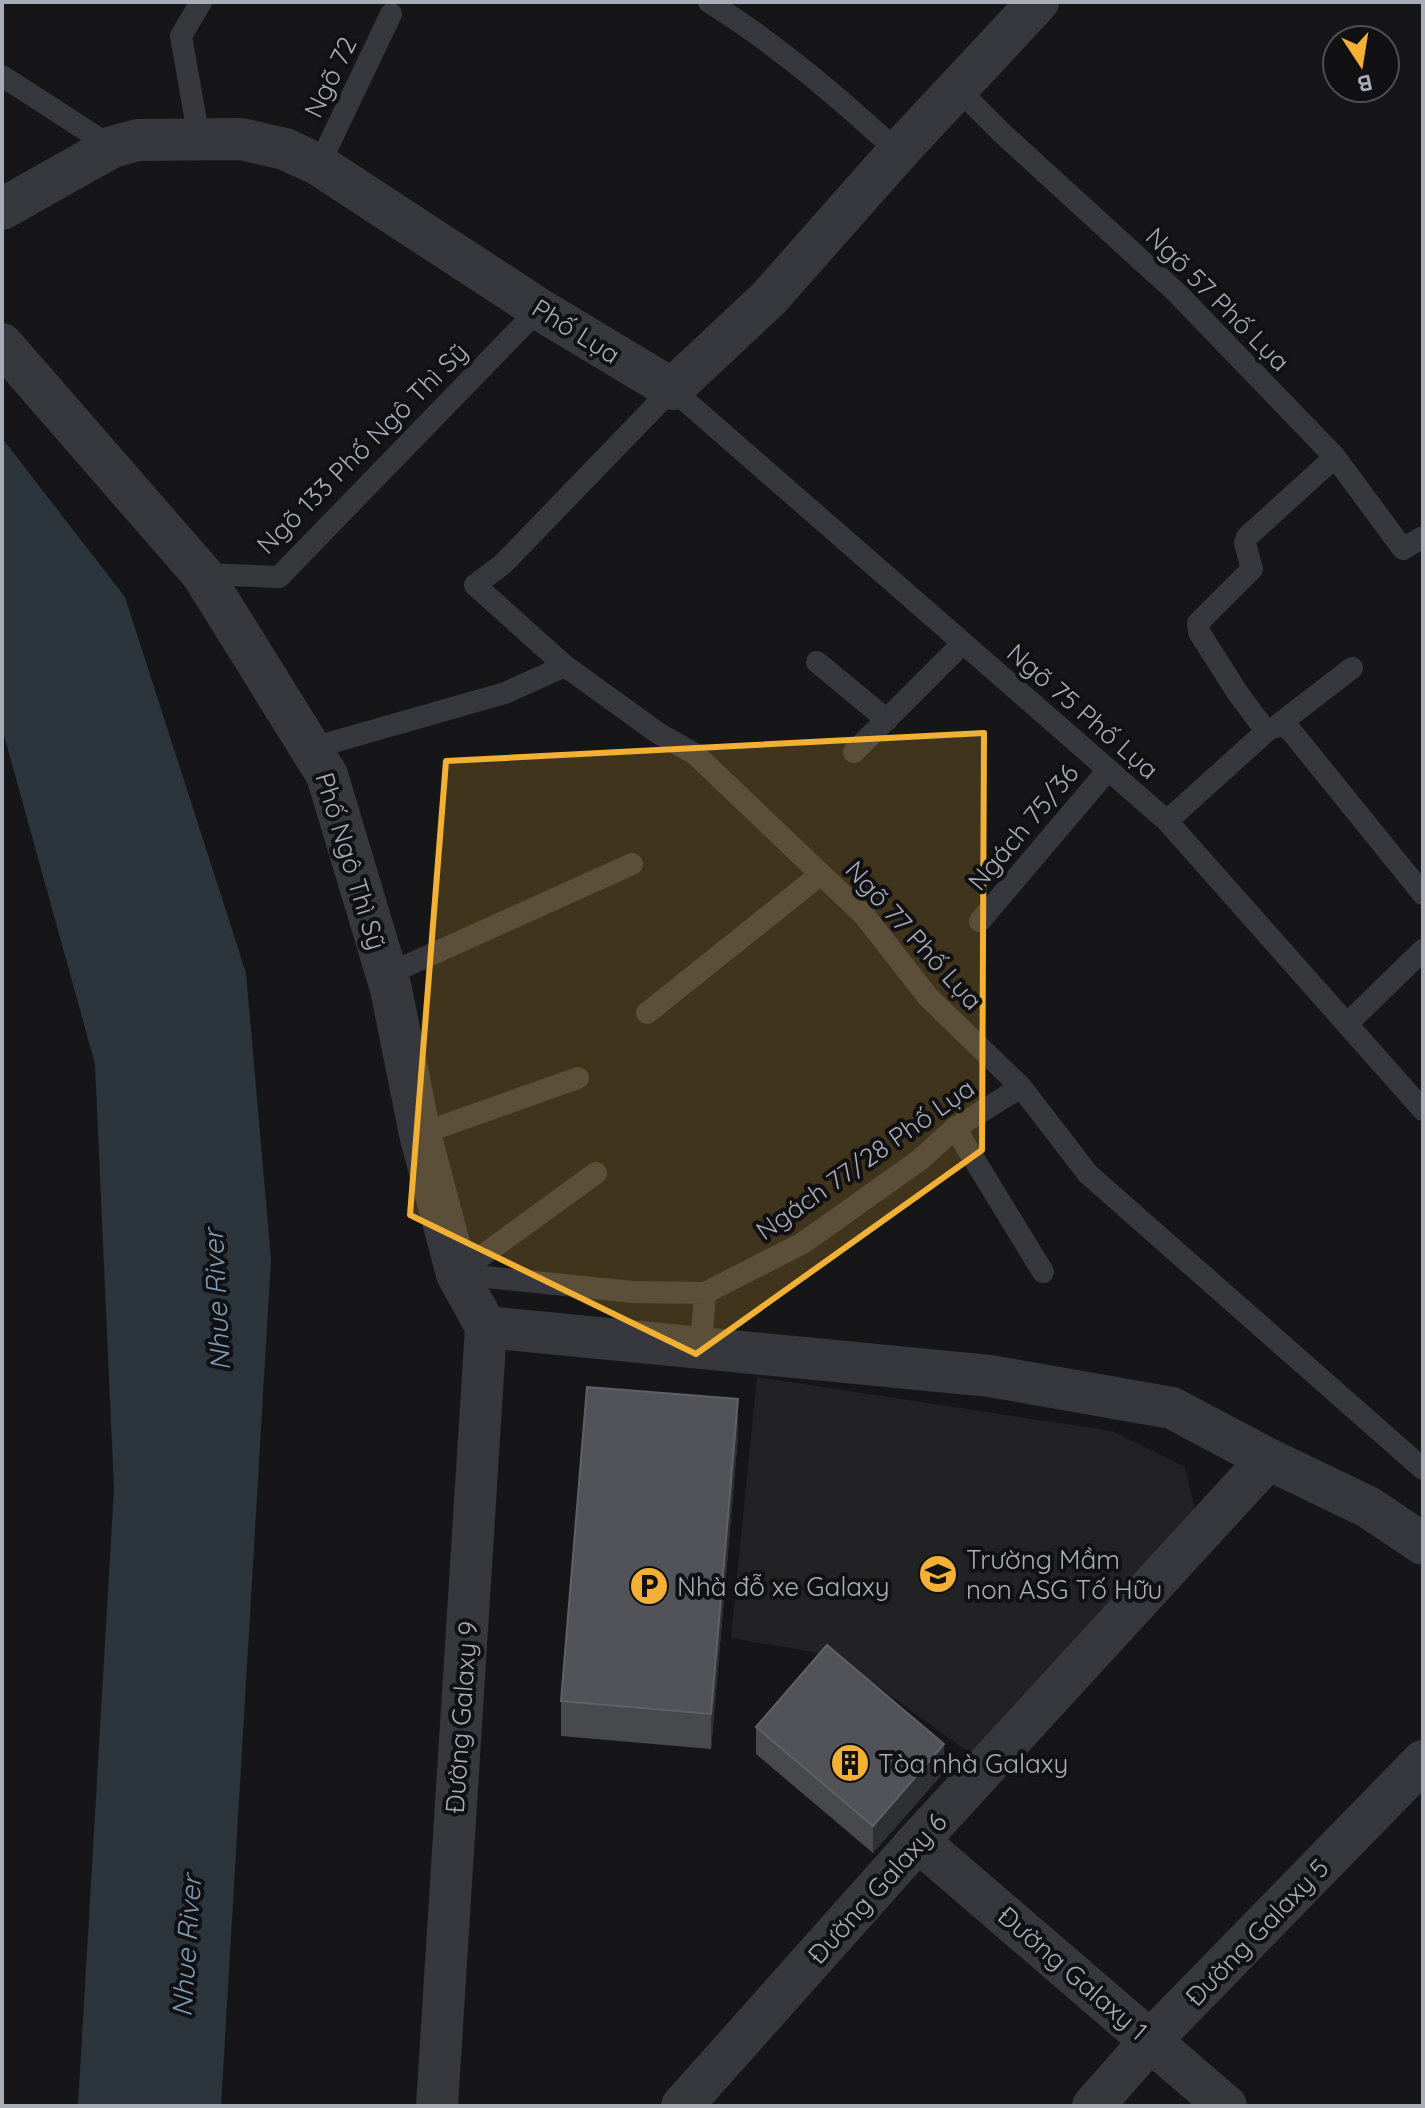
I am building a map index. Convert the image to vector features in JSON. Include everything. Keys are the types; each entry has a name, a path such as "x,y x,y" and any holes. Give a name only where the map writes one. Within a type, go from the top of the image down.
{"street":[{"path":"672,389 769,298 898,152 1038,2"},
{"name":"Phố Lụa","path":"2,209 112,147 138,140 241,139 285,149 319,165 539,309 672,389"},
{"name":"Phố Ngô Thì Sỹ","path":"2,344 202,574 327,775 386,975 420,1134 457,1274 486,1327"},
{"path":"486,1327 990,1376 1172,1408 1368,1507 1423,1544"},
{"name":"Đường Galaxy 9","path":"437,2106 486,1327"},
{"name":"Đường Galaxy 6","path":"682,2106 918,1841 1268,1459"},
{"name":"Đường Galaxy 5","path":"1093,2106 1151,2040 1423,1761"},
{"name":"Đường Galaxy 1","path":"918,1841 1226,2106"}],"lane":[{"path":"199,139 181,36 201,2"},
{"path":"709,2 758,32 827,87 898,152"},
{"name":"Ngõ 72","path":"319,165 391,14"},
{"path":"2,76 112,147"},
{"name":"Ngõ 57 Phố Lụa","path":"957,88 1177,293 1335,457 1403,549 1423,537"},
{"name":"Ngõ 133 Phố Ngô Thì Sỹ","path":"202,574 279,577 539,309"},
{"name":"Ngõ 75 Phố Lụa","path":"672,389 1167,821 1423,1110"},
{"name":"Ngõ 77 Phố Lụa","path":"672,389 503,564 475,585 565,666 658,733 695,754 864,915 928,997 1021,1087 1088,1174 1423,1469"},
{"path":"1272,728 1207,644 1199,632 1198,623 1252,569 1245,543 1247,537 1335,457"},
{"path":"854,752 963,643"},
{"path":"817,662 887,720"},
{"path":"312,748 505,693 565,666"},
{"path":"1167,821 1272,728 1352,668"},
{"path":"1272,728 1283,725 1291,731 1423,894"},
{"name":"Ngách 75/36","path":"980,921 1108,770"},
{"path":"386,975 632,864"},
{"path":"647,1013 821,874"},
{"path":"1347,1024 1423,950"},
{"path":"420,1134 578,1078"},
{"name":"Ngách 77/28 Phố Lụa","path":"457,1274 632,1292 705,1293 803,1243 921,1159 955,1128 1021,1087"},
{"path":"955,1128 1043,1272"},
{"path":"457,1274 596,1173"},
{"path":"701,1347 705,1293"}],"highlighted area":[{"path":"984,733 982,1150 696,1354 410,1215 446,761"}],"shaded area":[{"name":"Trường Mầm non ASG Tố Hữu","path":"757,1377 1112,1431 1185,1467 1195,1509 975,1757 836,1656 731,1638"}],"water":[{"name":"Nhue River","path":"2,438 125,597 246,973 271,1259 221,2106 78,2106 114,1489 95,1064 2,728"}],"building":[{"name":"Nhà đỗ xe Galaxy","path":"587,1387 738,1399 711,1714 561,1701"},
{"name":"Tòa nhà Galaxy","path":"827,1645 944,1744 873,1826 756,1727"}],"place":[{"name":"Trường Mầm non ASG Tố Hữu","path":"938,1574"},
{"name":"Nhà đỗ xe Galaxy","path":"649,1586"},
{"name":"Tòa nhà Galaxy","path":"850,1763"}]}
